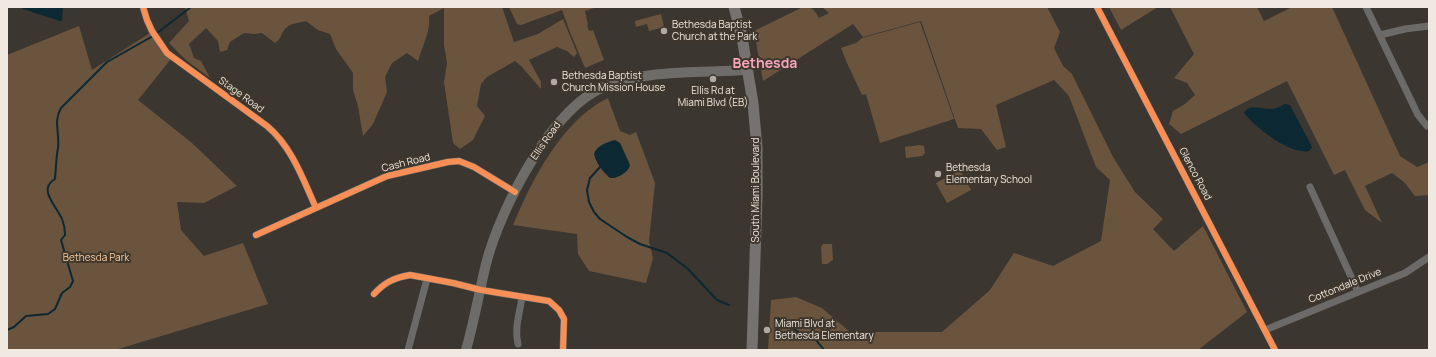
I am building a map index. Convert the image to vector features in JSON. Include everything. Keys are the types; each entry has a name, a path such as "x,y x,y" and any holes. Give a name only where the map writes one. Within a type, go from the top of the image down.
{"main road":[{"name":"South Miami Boulevard","path":"734,7 742,37 754,115 758,173 752,350"},
{"name":"Ellis Road","path":"466,350 487,264 505,212 542,144 566,114 580,101 601,88 622,80 648,76 747,70"}],"street":[{"name":"Stage Road","path":"143,7 152,31 167,53 267,126 278,136 289,150 316,208"},
{"name":"Glenco Road","path":"1097,7 1275,350"},
{"path":"1366,7 1418,115 1427,126"},
{"path":"1380,35 1405,29 1429,26"},
{"name":"Cash Road","path":"256,235 387,176 455,162 464,162 474,167 515,192"},
{"path":"1310,187 1358,292"},
{"name":"Cottondale Drive","path":"1265,330 1405,273 1429,257"},
{"path":"374,294 383,284 397,277 410,275 481,290 545,300 553,304 559,310 564,324 563,350"},
{"path":"408,350 427,278"},
{"path":"518,344 516,336 517,323 522,297"}],"green space":[{"path":"185,7 502,7 514,42 538,34 563,19 577,53 574,57 567,51 557,47 529,60 541,82 541,89 515,61 487,77 481,84 477,106 485,116 473,140 460,149 453,143 444,82 447,63 444,45 444,8 429,16 429,27 418,61 407,53 392,63 385,77 387,92 373,124 363,136 358,106 353,90 353,73 336,49 330,34 318,30 306,21 286,28 275,43 262,33 244,33 230,42 227,50 220,52 218,41 206,28 189,44 194,58 201,61 210,78 186,60 169,43 189,21"},
{"path":"509,7 594,7 585,11 587,25 589,31 593,30 604,60 585,68 562,10 521,25 517,24"},
{"path":"803,7 813,10 819,18 829,13 822,7 1047,7 1060,32 1054,48 1063,66 1072,74 1113,157 1135,192 1163,219 1153,229 1174,251 1203,226 1247,312 1198,350 768,350 771,300 796,297 822,308 850,332 942,332 990,290 1014,253 1053,266 1101,241 1110,180 1096,167 1069,96 1054,80 996,105 1006,147 997,150 981,129 958,128 921,21 863,37 853,24 763,81 754,31"},
{"path":"1109,7 1158,7 1121,30"},
{"path":"1170,7 1257,7 1264,21 1292,7 1332,7 1400,156 1417,167 1429,162 1429,195 1415,196 1404,182 1392,173 1365,186 1382,223 1365,210 1345,170 1334,175 1287,81 1181,134 1169,124 1173,111 1185,104 1195,95 1187,83 1174,78 1194,54"},
{"path":"661,14 664,27 649,31 647,24 636,27 635,21"},
{"path":"920,22 954,119 880,143 866,94 862,95 841,48 856,43 862,38"},
{"name":"Bethesda Park","path":"79,26 92,70 150,33 160,49 171,59 138,100 192,143 237,186 204,203 177,202 181,230 204,256 243,243 268,304 115,350 7,350 7,55"},
{"path":"608,98 620,131 630,135 636,132 655,183 649,241 653,258 646,283 589,271 578,254 577,234 513,225 529,189 550,153 576,121 591,108","holes":["620,143 630,164 618,177 608,177"]},
{"path":"920,145 924,146 925,153 922,156 906,158 905,147"},
{"path":"960,170 971,190 947,203 936,183"},
{"path":"823,244 832,244 833,260 827,264 822,264 821,247"}],"water":[{"path":"22,7 63,7 62,21 23,9"},
{"path":"1285,104 1290,105 1311,145 1312,148 1309,151 1292,149 1274,139 1249,119 1244,113 1251,108 1257,107 1271,109"},
{"path":"615,140 620,143 630,166 622,175 611,178 600,168 594,154 599,147 605,143"}],"waterway":[{"path":"157,33 191,7"},
{"path":"7,330 14,327 26,316 48,314 55,309 62,293 70,287 73,281 61,240 65,235 65,229 60,214 48,193 50,183 55,179 58,143 57,118 61,108 107,62 153,36"},
{"path":"601,166 590,178 587,190 589,202 594,212 600,219 640,244 667,253 688,269 717,300 729,305"},
{"path":"778,318 797,331 816,340 824,350"}],"cycle path":[{"path":"143,7 152,31 167,53 276,134 296,164 316,208"},
{"path":"1097,7 1275,350"},
{"path":"256,235 387,176 448,162 459,161 474,167 515,192"},
{"path":"374,294 390,281 410,275 481,290 549,301 559,310 564,319 563,350"}],"place":[{"name":"Bethesda Baptist Church at the Park","path":"664,31"},
{"name":"Ellis Rd at Miami Blvd (EB)","path":"713,79"},
{"name":"Bethesda Baptist Church Mission House","path":"554,82"},
{"name":"Bethesda Elementary School","path":"938,174"},
{"name":"Miami Blvd at Bethesda Elementary","path":"767,330"}],"district":[{"name":"Bethesda","path":"765,64"}]}
